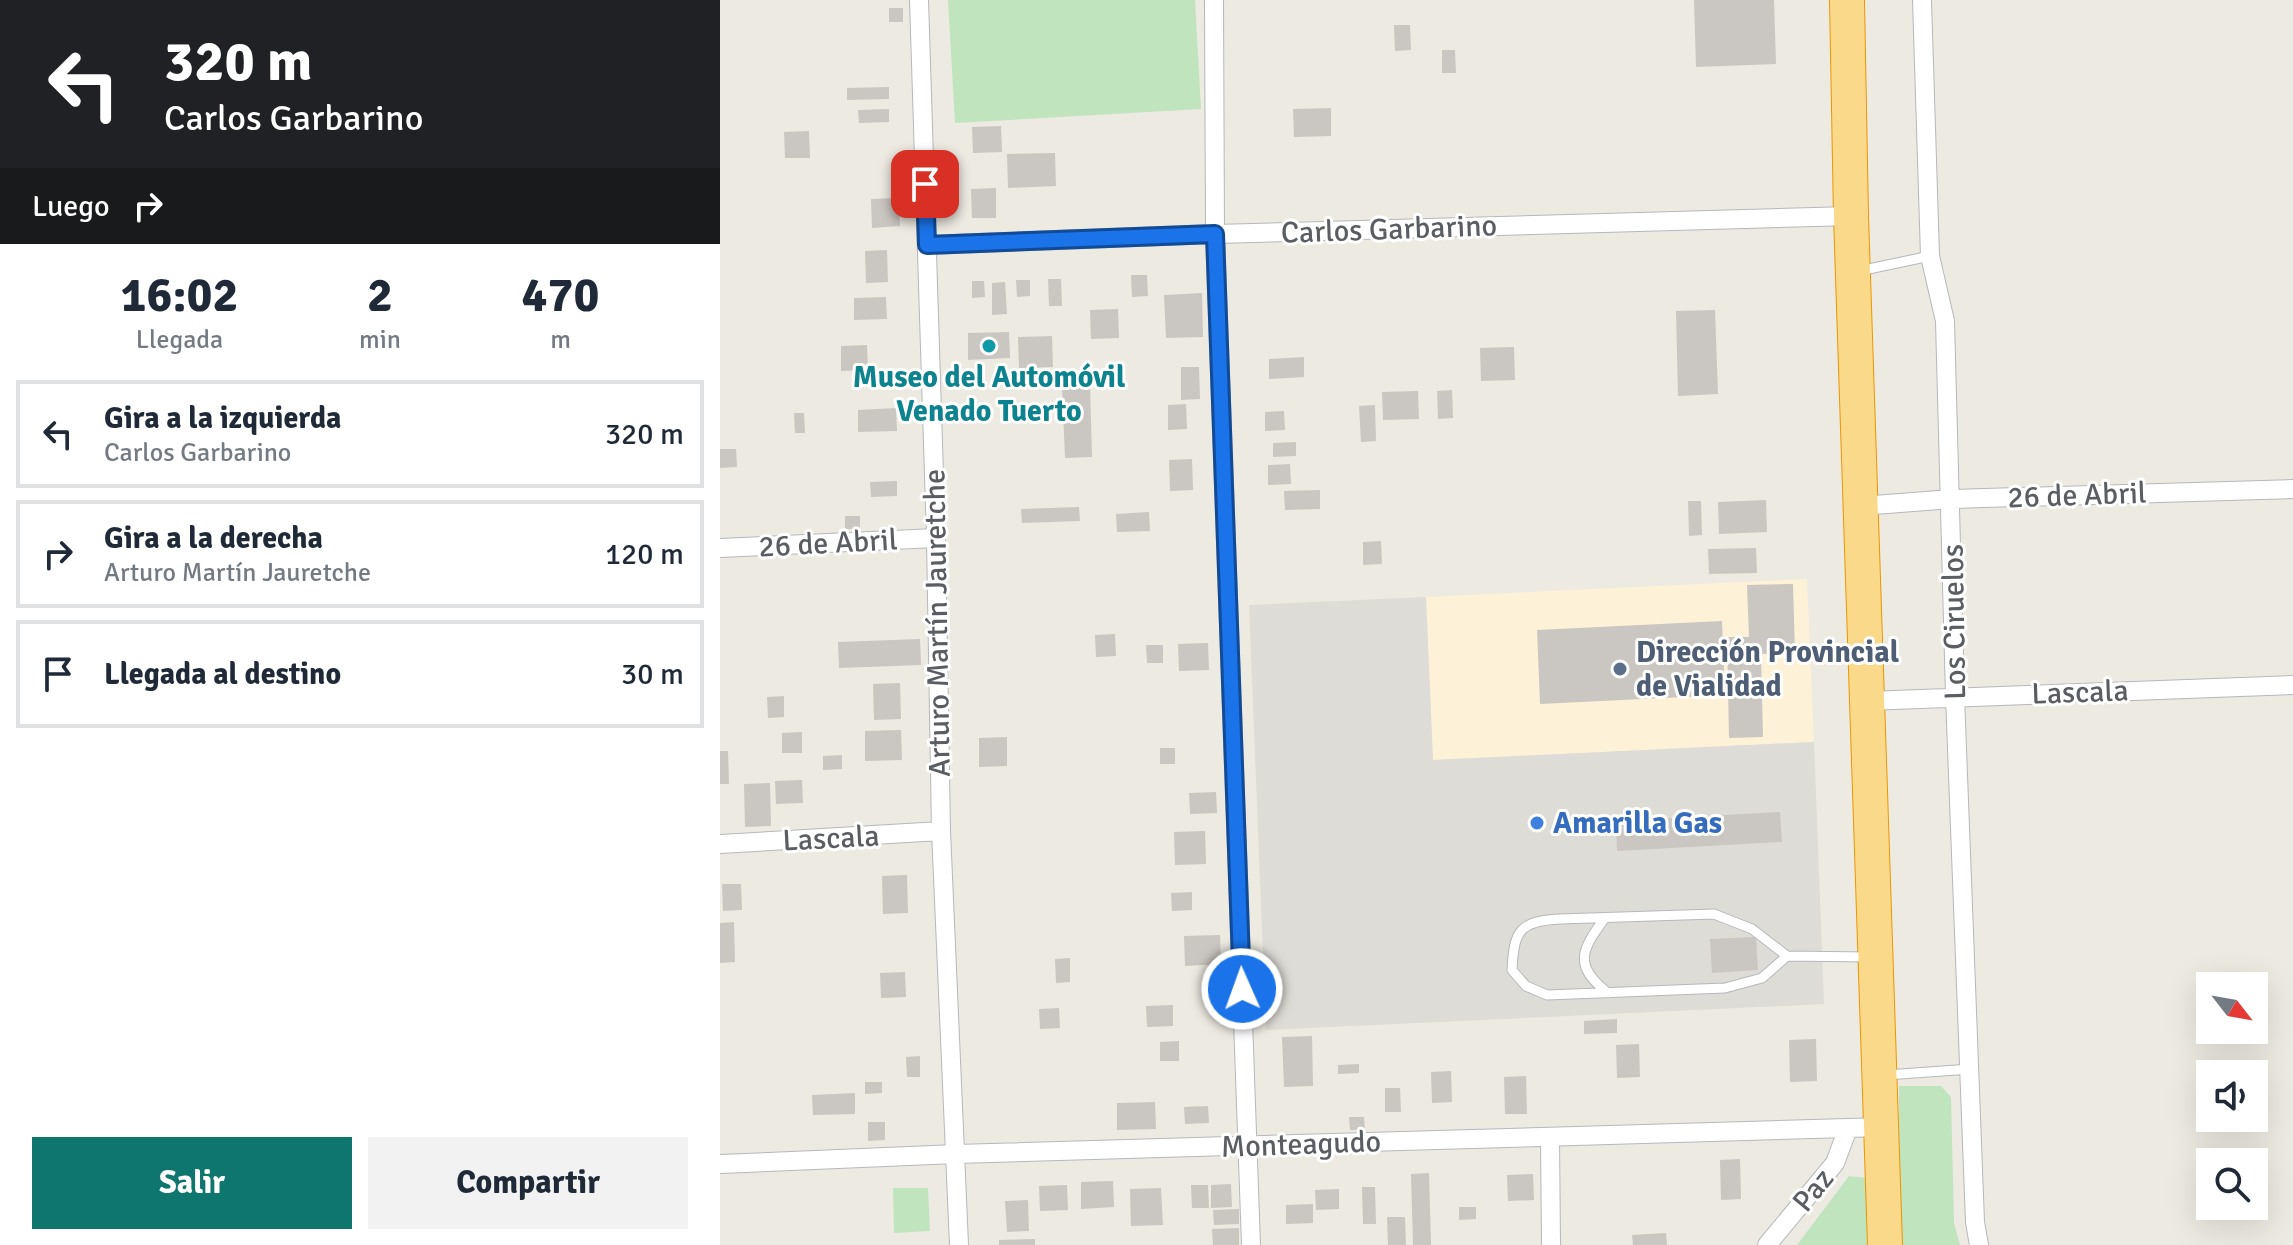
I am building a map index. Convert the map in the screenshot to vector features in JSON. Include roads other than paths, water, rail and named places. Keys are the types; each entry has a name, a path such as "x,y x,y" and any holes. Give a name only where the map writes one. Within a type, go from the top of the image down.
{"highway":[{"path":"1847,0 1852,272 1885,1242"}],"street":[{"name":"Arturo Martín Jauretche","path":"919,0 936,538 941,831 959,1245"},
{"path":"1214,0 1215,234 1251,1245"},
{"name":"Los Ciruelos","path":"1922,0 1930,256 1945,321 1955,696 1975,1222 1979,1245"},
{"name":"Carlos Garbarino","path":"927,245 1851,216"},
{"name":"26 de Abril","path":"1861,506 1952,499 2293,489"},
{"name":"26 de Abril","path":"720,548 936,538"},
{"name":"Lascala","path":"1867,701 2293,685"},
{"name":"Lascala","path":"720,844 941,831"},
{"name":"Monteagudo","path":"720,1164 956,1154 1882,1127"},
{"name":"Paz","path":"1767,1245 1835,1163 1848,1128"},
{"path":"1550,1137 1551,1245"}],"lane":[{"path":"1852,272 1930,256"},
{"path":"1787,956 1762,978 1725,988 1547,995 1526,986 1512,970 1513,945 1520,929 1536,920 1714,914 1752,929 1787,956 1876,957"},
{"path":"1605,918 1589,939 1583,957 1585,970 1608,993"},
{"path":"1880,1075 1971,1069"}],"place":[{"name":"Museo del Automóvil Venado Tuerto","path":"989,346"},
{"name":"Dirección Provincial de Vialidad","path":"1620,669"},
{"name":"Amarilla Gas","path":"1537,823"}]}
